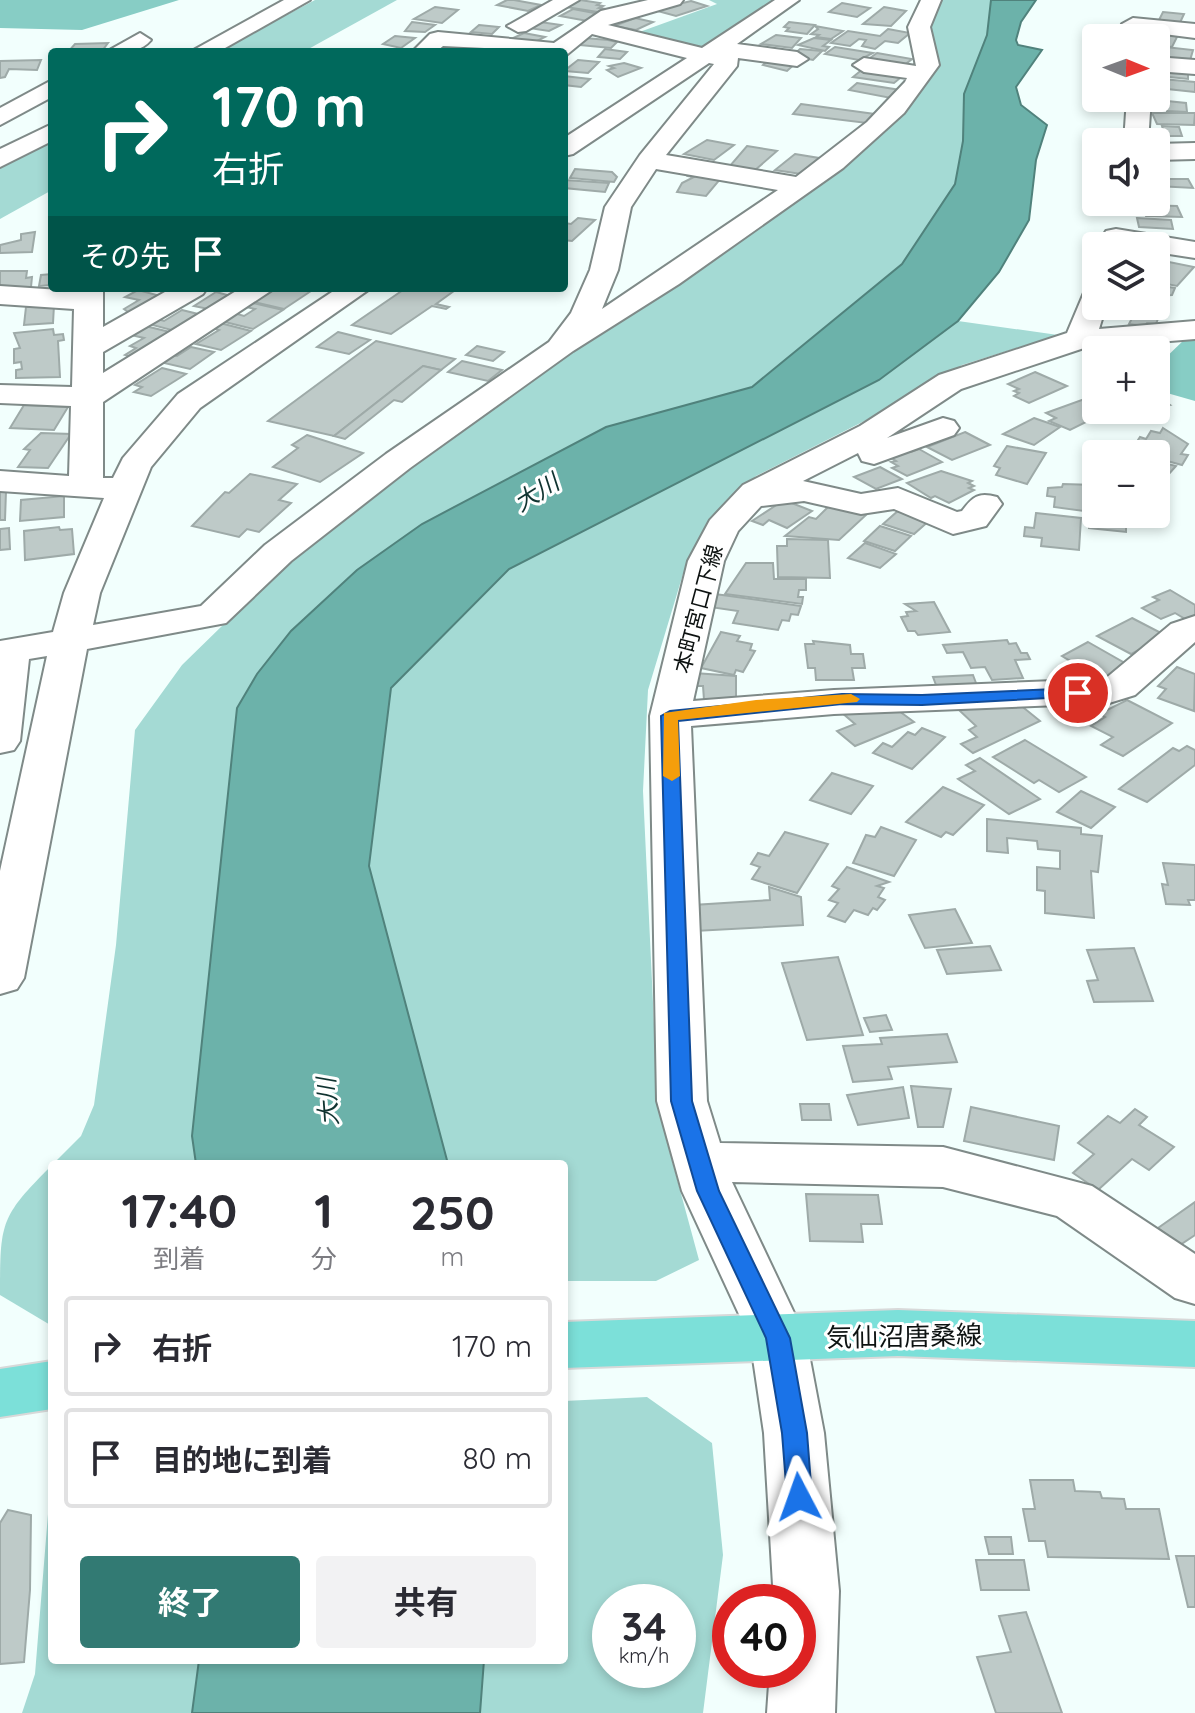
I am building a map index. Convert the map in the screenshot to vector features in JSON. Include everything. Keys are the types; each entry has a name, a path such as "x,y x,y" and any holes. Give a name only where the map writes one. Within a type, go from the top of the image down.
{"main road":[{"name":"気仙沼唐桑線","path":"581,1344 898,1333 1195,1344"},
{"path":"0,1393 48,1386"}],"street":[{"path":"209,48 300,0"},
{"path":"518,26 569,0"},
{"path":"561,48 588,27 609,16 673,0"},
{"path":"568,146 789,0"},
{"path":"0,741 5,652 213,615 278,553 398,461 560,348 661,286 842,157 913,92 928,65 919,27 931,0"},
{"path":"1133,24 1145,0"},
{"path":"588,27 711,51 797,59"},
{"path":"1170,31 1195,31"},
{"path":"428,48 438,39 527,48"},
{"path":"125,48 140,40"},
{"path":"560,348 585,315 604,270 618,207 649,160 729,61 711,51"},
{"path":"864,65 923,74"},
{"path":"1170,65 1195,67"},
{"path":"0,118 48,89"},
{"path":"0,159 48,133"},
{"path":"1170,152 1195,151"},
{"path":"649,160 801,186"},
{"path":"1170,234 1195,235"},
{"path":"1170,244 1195,250"},
{"path":"91,346 186,292"},
{"path":"0,394 90,397 133,366 254,292"},
{"path":"0,978 82,593 135,465 189,401 351,292"},
{"path":"0,295 90,294 86,487"},
{"path":"1080,339 1087,320"},
{"name":"本町宮口下線","path":"801,1713 807,1591 794,1433 778,1338 708,1191 682,1101 670,716 706,561 722,527 755,492 872,433 950,382 1080,339 1195,330"},
{"path":"797,492 881,451 943,428"},
{"path":"0,481 125,489"},
{"path":"747,500 817,491 861,504 898,498 953,523 974,519 985,504"},
{"path":"670,716 842,699 922,700 1109,691 1121,687 1184,632 1195,627"},
{"path":"700,1162 943,1167 1073,1200 1195,1282"}],"shaded area":[{"path":"0,0 179,0 82,30 0,28"},
{"path":"315,0 397,0 310,48 225,48"},
{"path":"709,0 784,0 722,51 634,34 717,4"},
{"path":"931,0 991,0 987,35 964,94 963,141 955,184 902,264 752,387 606,427 423,524 357,570 291,631 192,1136 195,1160 57,1160 81,1136 94,1105 116,945 135,730 182,665 272,577 387,482 913,92"},
{"path":"48,141 48,192 0,219 0,167"},
{"path":"958,321 1058,335 962,365 884,411 756,476 707,532 683,574 648,690 643,791 658,1109 699,1260 656,1281 568,1281 568,1160 433,1160 368,866 391,688 509,569 879,380"},
{"path":"1186,338 1195,339 1195,401 1170,394 1170,353"},
{"path":"48,1169 48,1324 0,1295 3,1235 6,1222 22,1197"},
{"path":"647,1397 712,1443 723,1555 719,1584 712,1584 712,1642 703,1713 480,1713 484,1664 568,1664 568,1401"},
{"path":"48,1514 48,1664 198,1664 192,1713 22,1713 35,1674"}],"water":[{"name":"大川","path":"991,0 1036,0 1021,22 1016,40 1018,45 1042,50 1016,87 1021,105 1047,125 1036,160 1029,220 999,272 958,321 879,380 509,569 391,688 369,866 447,1160 195,1160 192,1136 237,708 257,674 291,631 357,570 422,524 606,427 752,387 902,264 955,184 963,141 964,94 987,35"},
{"path":"198,1664 484,1664 480,1713 192,1713"}],"building":[{"path":"507,0 541,5 528,11 497,5"},
{"path":"580,0 600,3 597,5 603,6 599,8 606,9 604,13 566,7"},
{"path":"691,1 707,6 676,16 654,10"},
{"path":"842,3 870,8 857,17 829,12"},
{"path":"435,7 458,10 442,23 414,19"},
{"path":"884,7 906,11 891,26 863,24"},
{"path":"573,9 605,15 593,22 560,16"},
{"path":"1163,12 1184,14 1178,27 1157,24"},
{"path":"635,18 653,22 636,30 614,26"},
{"path":"412,22 435,25 425,32 405,31"},
{"path":"540,22 561,25 549,31 529,28"},
{"path":"789,22 815,25 807,34 786,31 789,28 784,27"},
{"path":"479,25 499,27 492,34 471,32"},
{"path":"815,26 843,31 831,39 816,37 819,35 811,34 818,29"},
{"path":"888,29 910,33 898,43 885,41 875,49 862,46 866,40 859,39 850,46 831,43 848,31 880,36"},
{"path":"1170,30 1180,31 1172,47"},
{"path":"524,33 545,37 533,43 511,39"},
{"path":"776,35 801,38 792,48 761,44"},
{"path":"395,36 415,38 401,48 383,44"},
{"path":"585,38 617,42 611,48 579,45"},
{"path":"814,38 831,40 823,46 829,47 825,51 798,45"},
{"path":"108,43 104,48 72,48 75,44"},
{"path":"835,47 873,53 859,60 825,54"},
{"path":"1170,48 1193,50 1189,64 1170,60"},
{"path":"605,49 627,52 620,59 598,57"},
{"path":"800,49 822,51 813,60 792,56"},
{"path":"877,53 912,59 902,67 863,63"},
{"path":"41,60 37,70 9,69 5,77 0,78 0,61"},
{"path":"578,60 599,62 588,73 568,71"},
{"path":"798,61 787,71 763,65 766,62"},
{"path":"624,63 641,68 618,77 607,70 614,68 609,66"},
{"path":"864,68 905,74 894,83 853,77"},
{"path":"1170,68 1188,69 1188,79 1170,77"},
{"path":"568,76 590,79 581,87 568,85"},
{"path":"1170,80 1195,82 1195,92 1170,89"},
{"path":"857,83 900,90 891,98 849,90"},
{"path":"1170,101 1186,103 1187,112 1170,111"},
{"path":"801,104 875,114 867,123 793,114"},
{"path":"1152,113 1195,113 1194,125 1157,124"},
{"path":"1179,127 1182,136 1170,136 1170,128 1163,128"},
{"path":"707,140 734,145 714,160 684,154"},
{"path":"747,146 777,151 754,171 729,167"},
{"path":"795,154 819,158 801,174 775,170"},
{"path":"575,169 612,172 617,177 614,182 570,178"},
{"path":"693,171 722,177 706,196 677,192 682,183 694,177 688,176"},
{"path":"1170,179 1188,179 1193,188 1170,187"},
{"path":"568,180 609,183 605,192 568,188"},
{"path":"1170,206 1177,206 1182,217 1146,216 1170,216"},
{"path":"578,218 595,220 572,241 568,240 568,224"},
{"path":"1137,218 1171,220 1173,229 1139,227"},
{"path":"35,232 32,252 0,253 0,245 21,240 21,234"},
{"path":"1170,262 1194,267 1177,286 1170,285"},
{"path":"0,271 27,271 26,278 32,277 31,287 0,287"},
{"path":"48,274 48,285 39,286 41,275"},
{"path":"134,292 145,292 164,297 132,316 124,315 128,312 124,309 139,300 125,297"},
{"path":"216,292 235,297 213,310 194,306"},
{"path":"267,292 310,292 284,309 250,301"},
{"path":"400,292 452,292 436,304 449,307 432,306 391,334 352,325"},
{"path":"249,302 283,310 253,329 221,321 234,313 244,316 255,309 242,306"},
{"path":"54,305 53,323 24,325 26,307"},
{"path":"182,310 202,315 175,331 145,323 154,318 164,321"},
{"path":"1131,320 1158,320 1156,324 1147,323 1145,326 1129,324"},
{"path":"220,323 251,331 221,350 196,344 219,330 212,328"},
{"path":"141,325 174,333 135,358 125,355 136,348 130,346 144,338 127,334"},
{"path":"53,329 54,335 63,334 64,340 58,341 60,377 16,378 16,370 22,369 21,362 14,363 14,349 20,348 14,333"},
{"path":"338,332 370,340 349,354 317,347"},
{"path":"376,341 455,359 441,370 423,366 334,436 268,421"},
{"path":"477,346 504,352 493,361 466,355"},
{"path":"191,347 214,352 190,369 164,363 171,355 177,356"},
{"path":"462,361 502,370 488,381 448,372"},
{"path":"423,366 441,370 402,402 394,400 345,439 334,436"},
{"path":"162,368 186,374 151,396 134,392 142,387 135,385"},
{"path":"1035,372 1067,386 1029,403 1014,396 1019,393 1014,391 1019,389 1008,384"},
{"path":"1082,400 1082,424 1070,430 1049,421 1056,418 1046,413"},
{"path":"24,405 68,407 54,430 10,428"},
{"path":"1034,418 1060,427 1034,445 1003,434"},
{"path":"1163,428 1188,444 1181,454 1188,455 1182,465 1170,462 1170,440 1138,440 1140,437 1146,439 1151,431 1160,433"},
{"path":"965,432 990,445 952,460 927,447"},
{"path":"41,433 71,434 48,468 18,467 30,450 24,449"},
{"path":"307,435 363,453 320,482 273,467 298,448 292,445"},
{"path":"1007,446 1046,453 1027,484 996,475 1000,468 994,466"},
{"path":"903,448 911,452 919,449 942,462 907,476 892,468 898,466 891,462 896,461 890,457"},
{"path":"880,467 902,479 876,489 854,477"},
{"path":"941,471 972,481 968,483 974,486 969,488 974,490 949,503 935,496 931,498 907,483"},
{"path":"250,474 297,484 279,500 291,503 259,532 247,529 239,537 192,526 225,492 229,493"},
{"path":"1063,484 1082,485 1082,511 1054,507 1055,497 1047,496 1048,488 1062,487"},
{"path":"6,491 5,520 0,520 0,492"},
{"path":"64,496 64,517 20,521 21,500"},
{"path":"784,500 812,511 787,528 769,520 763,525 752,521"},
{"path":"831,504 866,515 839,540 785,536 809,517 816,519"},
{"path":"899,510 930,520 914,534 883,524"},
{"path":"1036,513 1081,518 1079,550 1041,546 1042,538 1024,536 1025,527 1034,528"},
{"path":"880,526 911,536 895,551 864,541"},
{"path":"59,527 60,530 72,529 74,554 25,560 24,531"},
{"path":"9,528 10,549 0,550 0,529"},
{"path":"1089,528 1126,528 1126,532"},
{"path":"787,539 828,540 830,578 778,577 777,546 787,546"},
{"path":"865,543 896,554 880,568 848,558"},
{"path":"746,563 773,563 774,579 806,579 806,590 799,590 798,597 803,597 802,604 725,594"},
{"path":"1170,590 1195,605 1195,616 1187,620 1175,613 1161,619 1142,608 1159,600 1153,597"},
{"path":"715,594 801,606 798,615 791,614 789,621 782,620 778,630 733,623 738,611 710,607"},
{"path":"934,602 950,632 918,635 915,631 908,631 901,617 908,616 906,612 916,611 905,604"},
{"path":"1132,618 1165,635 1131,654 1097,636"},
{"path":"721,632 740,636 737,641 752,644 750,650 755,651 743,672 736,670 734,675 701,668"},
{"path":"1007,640 1009,644 1016,643 1021,653 1027,653 1030,659 1015,660 1023,678 992,680 985,667 971,668 963,652 947,653 943,645"},
{"path":"813,641 850,645 851,654 863,654 865,668 852,668 854,680 816,680 815,668 808,668 805,644 814,644"},
{"path":"1088,642 1130,666 1102,680 1062,656"},
{"path":"1177,667 1195,674 1194,711 1158,698 1166,689 1158,686"},
{"path":"694,673 736,676 736,697 731,697 731,701 704,700 703,686 694,686"},
{"path":"973,675 979,691 939,693 933,677"},
{"path":"1127,700 1172,723 1123,756 1101,745 1113,737 1091,726 1105,717 1099,714"},
{"path":"1019,704 1040,721 973,753 961,744 977,737 969,730 976,726 959,710"},
{"path":"895,708 914,722 855,746 837,731 855,724 841,712"},
{"path":"922,728 945,737 912,769 873,753 883,743 892,747 908,732 915,735"},
{"path":"1025,740 1086,777 1059,792 1039,780 1034,783 993,757"},
{"path":"1187,746 1195,750 1195,765 1147,802 1119,789 1173,748 1179,751"},
{"path":"980,758 1040,799 1009,814 958,779 975,771 966,765"},
{"path":"832,773 873,786 851,814 810,800"},
{"path":"943,787 984,805 953,835 946,832 941,837 906,822"},
{"path":"1081,791 1115,807 1091,828 1057,812"},
{"path":"987,819 1081,828 1081,834 1102,836 1098,872 1091,871 1094,918 1045,913 1045,891 1037,890 1037,867 1060,869 1060,851 1038,849 1037,841 1007,838 1008,853 987,851"},
{"path":"881,827 916,840 894,876 853,863 866,835 875,837"},
{"path":"785,832 828,844 797,893 752,879 760,867 751,864 758,853 769,856"},
{"path":"1163,863 1195,865 1195,900 1188,900 1190,905 1166,904 1162,884 1168,885"},
{"path":"847,867 889,882 877,886 884,888 878,897 885,900 877,910 873,908 868,915 854,910 845,922 828,916 838,903 829,900 839,889 832,886"},
{"path":"769,887 801,897 803,925 695,931 693,905 770,900"},
{"path":"955,909 972,943 925,948 909,915"},
{"path":"990,946 1001,970 947,974 937,950"},
{"path":"1134,948 1153,1001 1094,1002 1087,981 1098,980 1087,950"},
{"path":"838,957 863,1035 807,1040 782,963"},
{"path":"886,1015 892,1030 870,1032 864,1018"},
{"path":"947,1034 957,1062 888,1067 892,1079 853,1082 843,1046 882,1044 880,1038"},
{"path":"911,1086 951,1089 943,1127 918,1127"},
{"path":"903,1087 909,1118 858,1125 847,1095"},
{"path":"800,1104 829,1104 831,1120 802,1120"},
{"path":"971,1107 1059,1126 1054,1160 964,1141"},
{"path":"1135,1109 1147,1117 1139,1125 1174,1147 1149,1170 1132,1159 1098,1190 1073,1173 1094,1154 1078,1143 1108,1116 1120,1123"},
{"path":"806,1194 878,1195 882,1224 861,1224 863,1242 810,1241"},
{"path":"1195,1202 1195,1235 1180,1245 1158,1228"},
{"path":"1030,1480 1073,1480 1075,1491 1100,1492 1102,1498 1124,1499 1126,1509 1159,1509 1169,1559 1048,1557 1045,1541 1029,1541 1023,1509 1035,1509"},
{"path":"8,1510 31,1515 30,1590 24,1662 0,1664 0,1523"},
{"path":"985,1537 1011,1537 1013,1554 989,1554"},
{"path":"1176,1556 1195,1556 1195,1607 1188,1607"},
{"path":"976,1560 1024,1560 1029,1590 981,1590"},
{"path":"1026,1612 1062,1713 996,1713 977,1657 1011,1652 999,1616"}],"slow traffic":[{"path":"672,776 670,716 756,705 851,699"}],"route":[{"path":"799,1497 794,1433 778,1338 708,1191 682,1101 670,716 756,705 842,699 922,700 1078,693"}]}
